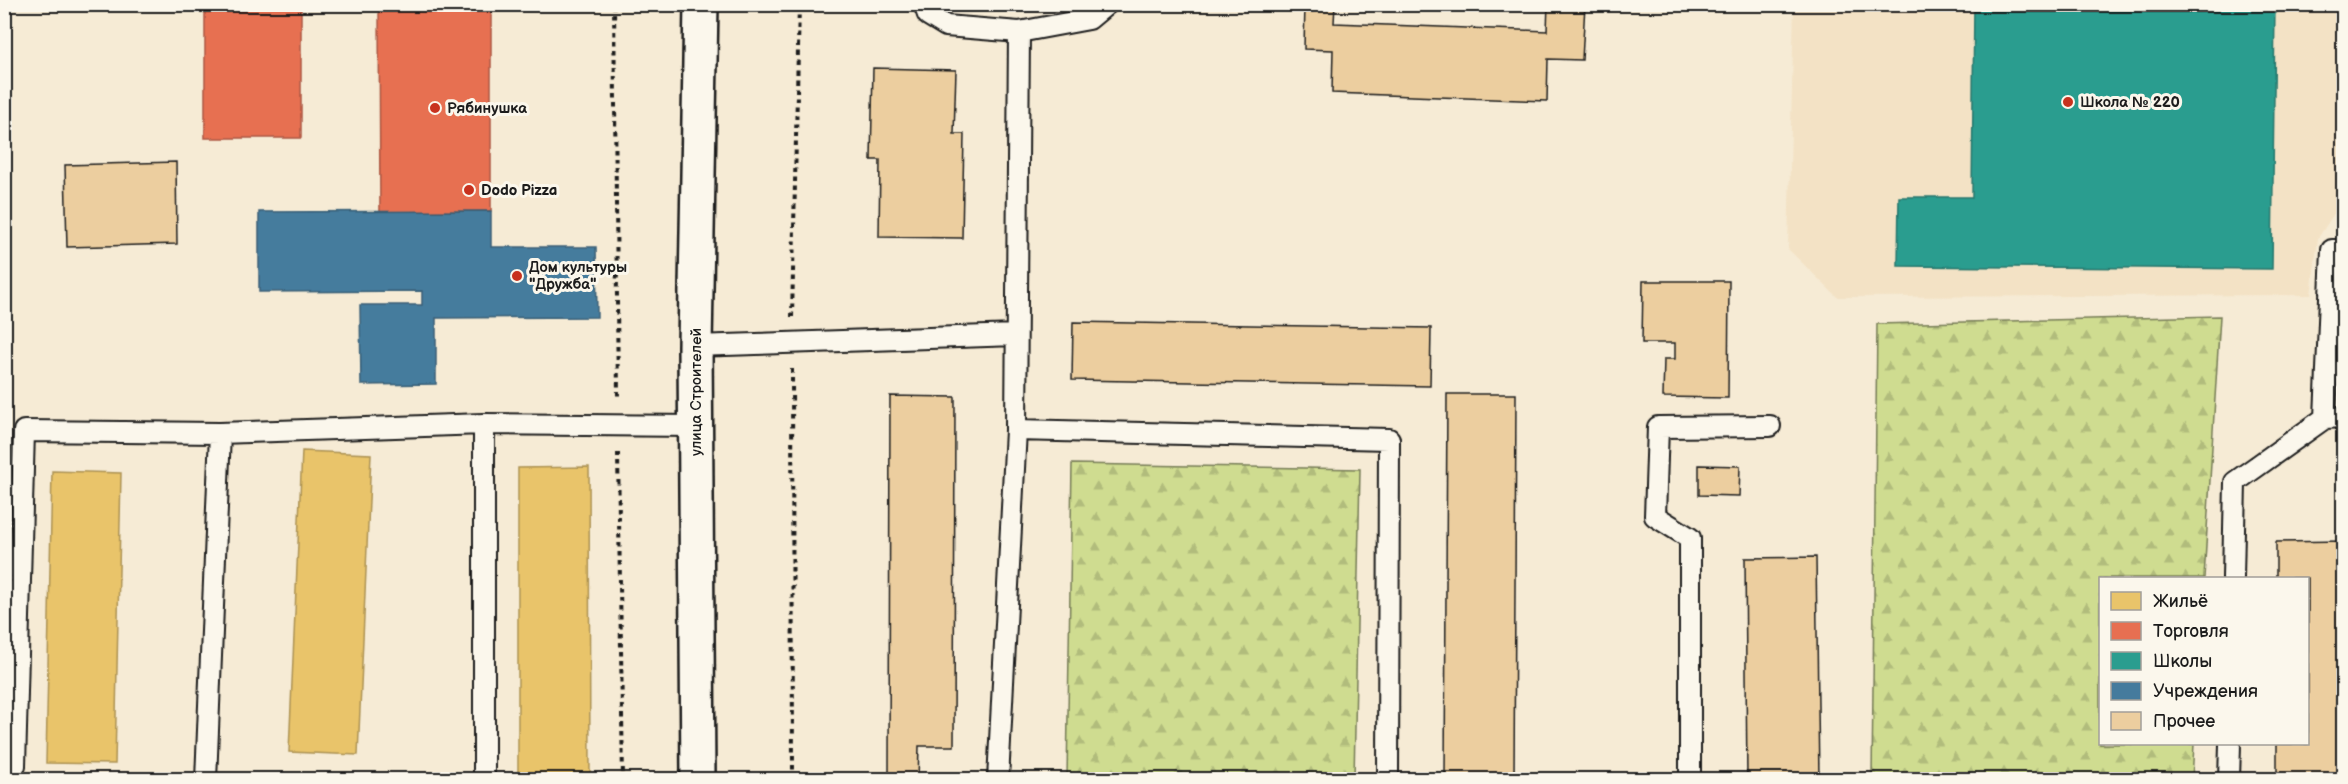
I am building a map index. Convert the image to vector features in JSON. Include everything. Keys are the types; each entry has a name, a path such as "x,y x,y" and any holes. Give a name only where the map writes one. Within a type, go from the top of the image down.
{"street":[{"name":"улица Строителей","path":"698,780 695,346 701,4"}],"lane":[{"path":"924,4 928,15 946,26 1020,32 1089,19 1107,4"},
{"path":"998,780 1016,430 1020,32"},
{"path":"2233,577 2235,482 2334,418 2332,250 2343,250"},
{"path":"695,346 1016,335"},
{"path":"484,424 484,780"},
{"path":"15,766 24,431 220,433 484,424 696,426"},
{"path":"1690,780 1690,538 1655,516 1658,427 1770,426"},
{"path":"1016,430 1389,440 1388,780"},
{"path":"206,780 220,433"},
{"path":"2229,780 2230,745"}],"path":[{"path":"614,4 622,780"},
{"path":"793,780 792,344 799,4"}],"shaded area":[{"name":"Школа № 220","path":"1794,5 2343,5 2343,200 2318,238 2311,295 1837,297 1788,249"}],"green space":[{"path":"2220,316 2204,577 2099,577 2099,745 2194,745 2192,779 1872,779 1877,324"},
{"path":"1072,464 1360,469 1354,779 1067,779"}],"building: Жильё":[{"path":"302,451 371,454 358,755 289,752"},
{"path":"589,467 590,780 518,780 518,468"},
{"path":"52,471 121,473 115,764 46,763"}],"building: Торговля":[{"path":"205,4 301,4 301,138 205,138"},
{"name":"Рябинушка","path":"379,4 491,4 491,211 380,212"}],"building: Школы":[{"path":"1974,4 2275,4 2272,269 1898,266 1899,197 1972,197"}],"building: Учреждения":[{"path":"491,211 491,247 596,247 597,317 436,318 436,384 361,385 360,305 422,305 422,291 259,292 259,212"}],"building: Прочее":[{"path":"1305,4 1335,4 1334,23 1547,31 1548,4 1585,4 1582,60 1548,59 1547,101 1332,93 1333,50 1304,49"},
{"path":"873,68 956,70 954,134 964,134 962,238 879,237 880,160 871,160"},
{"path":"176,162 177,244 67,247 65,165"},
{"path":"1643,281 1729,281 1728,398 1663,397 1664,359 1675,359 1675,343 1642,343"},
{"path":"1073,322 1431,328 1430,386 1072,380"},
{"path":"1447,394 1516,394 1514,780 1445,780"},
{"path":"890,396 955,397 954,746 919,746 918,780 852,780 889,778"},
{"path":"1699,465 1740,466 1739,496 1699,495"},
{"path":"2344,541 2344,780 2277,780 2277,745 2309,745 2309,577 2276,577 2276,542"},
{"path":"1816,557 1819,780 1747,780 1745,558"}],"place":[{"name":"Школа № 220","path":"2068,102"},
{"name":"Рябинушка","path":"435,108"},
{"name":"Dodo Pizza","path":"469,190"},
{"name":"Дом культуры \"Дружба\"","path":"517,276"}]}
